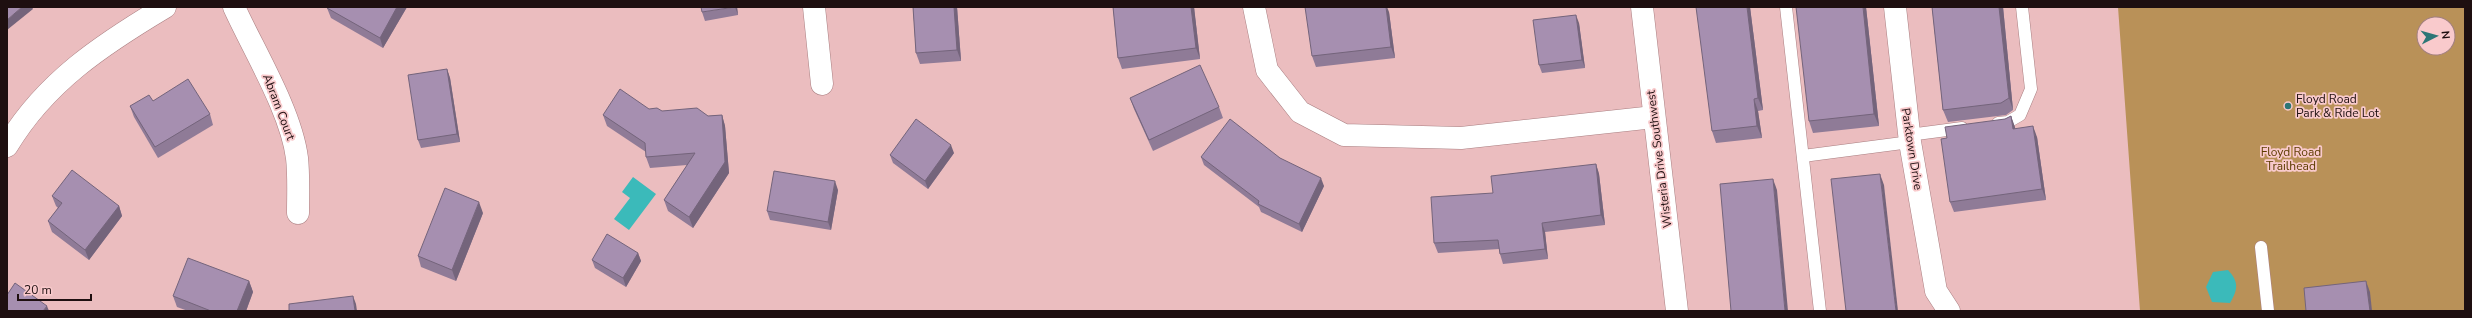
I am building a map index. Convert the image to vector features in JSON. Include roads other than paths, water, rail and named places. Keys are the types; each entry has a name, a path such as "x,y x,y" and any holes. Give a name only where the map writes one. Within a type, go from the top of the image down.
{"street":[{"path":"7,146 20,124 59,81 112,38 165,7"},
{"name":"Abram Court","path":"234,7 272,84 287,122 297,157 298,213"},
{"path":"814,7 822,84"},
{"path":"1254,7 1267,70 1300,112 1344,135 1461,138 1654,117"},
{"name":"Wisteria Drive Southwest","path":"1642,7 1677,311"},
{"name":"Parktown Drive","path":"1895,7 1910,138 1934,301 1948,311"}],"lane":[{"path":"1786,7 1820,311"},
{"path":"1989,124 2008,122 2020,115 2031,89 2022,7"},
{"path":"1803,156 1975,126"},
{"path":"2261,246 2268,311"}],"water":[{"path":"633,177 656,194 629,230 614,219 630,198 622,192"},
{"path":"2228,270 2236,282 2236,290 2233,298 2230,303 2212,302 2206,287 2213,272"}],"place":[{"name":"Floyd Road Park & Ride Lot","path":"2288,106"}],"park label":[{"name":"Floyd Road Trailhead","path":"2291,159"}]}
